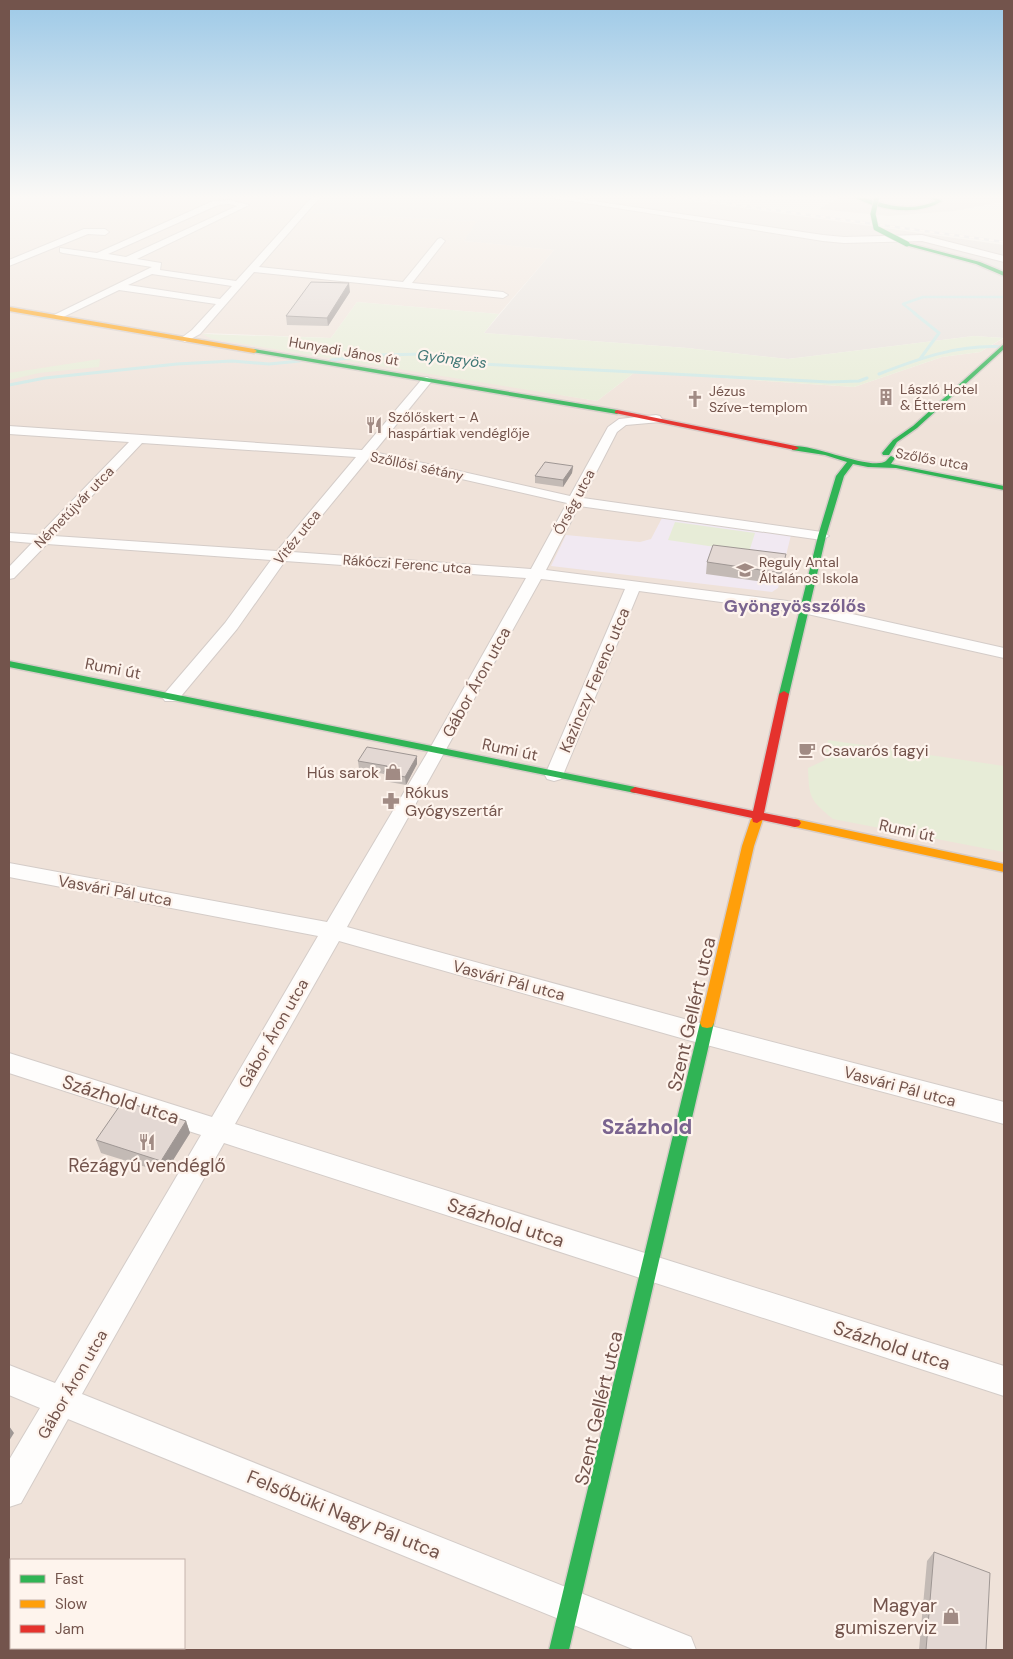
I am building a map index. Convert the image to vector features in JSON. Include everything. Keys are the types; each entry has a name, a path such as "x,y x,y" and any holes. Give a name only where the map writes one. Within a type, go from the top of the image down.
{"street":[{"path":"55,317 145,273"},
{"path":"166,273 238,284"},
{"path":"185,339 196,332 247,273"},
{"path":"297,273 502,295"},
{"path":"406,284 415,273"},
{"path":"119,286 222,302"},
{"name":"Hunyadi János út","path":"9,309 674,422 849,454"},
{"path":"888,455 895,441 924,418 1001,348"},
{"name":"Vitéz utca","path":"171,696 231,626 282,555 426,380"},
{"path":"574,405 610,418 612,430 623,422 656,419"},
{"name":"Szőlős utca","path":"924,418 875,446 888,455 979,483"},
{"name":"Szőllősi sétány","path":"9,430 366,454 575,501 822,536"},
{"name":"Őrség utca","path":"536,574 612,430"},
{"name":"Németújvár utca","path":"9,575 139,439"},
{"name":"Szőlős utca","path":"849,454 875,467 896,466 1004,488"},
{"name":"Szent Gellért utca","path":"559,1650 710,1002 748,846 758,815 803,608 822,536 840,476 849,454"},
{"name":"Szent Gellért utca","path":"833,503 850,478 889,462 888,455"},
{"name":"Rákóczi Ferenc utca","path":"9,537 536,574 803,608 1004,653"},
{"name":"Gábor Áron utca","path":"9,1491 438,750 536,574"},
{"name":"Kazinczy Ferenc utca","path":"554,775 634,586"},
{"name":"Rumi út","path":"9,664 758,815 1004,868"},
{"name":"Vasvári Pál utca","path":"10,872 332,931 704,1034 1004,1113"},
{"name":"Százhold utca","path":"9,1063 1004,1380"},
{"name":"Felsőbüki Nagy Pál utca","path":"9,1380 63,1400 678,1650"}],"shaded area":[{"path":"9,273 534,273 499,314 357,302 331,338 202,333 597,401 635,372 854,387 942,357 980,352 1004,338 1004,1650 9,1650"},
{"path":"534,273 1004,273 1004,338 974,336 788,359 687,348 484,333"},
{"path":"662,518 791,535 778,588 772,592 551,566 566,535 640,542 651,539"}],"green space":[{"path":"357,302 499,314 484,333 687,348 788,359 974,336 1003,338 980,352 942,357 854,387 635,372 597,401 212,339 202,334 331,338"},
{"path":"100,359 99,367 39,373 9,380 9,373"},
{"path":"675,522 755,533 749,552 668,540"},
{"path":"828,740 1004,766 1004,852 833,819 812,798 808,778 808,768 825,760"}],"building":[{"path":"311,282 349,283 327,318 286,316"},
{"path":"545,462 573,466 563,480 535,476"},
{"path":"713,545 786,554 781,573 707,562"},
{"path":"367,747 417,756 405,777 384,772 387,766 358,761"},
{"name":"Rézágyú vendéglő","path":"123,1101 186,1121 161,1161 96,1140"},
{"name":"Magyar gumiszerviz","path":"934,1552 990,1573 986,1650 926,1650"}],"waterway":[{"name":"Gyöngyös","path":"916,314 903,304 923,297 1004,297"},
{"name":"Gyöngyös","path":"914,313 939,333 920,359"},
{"name":"Gyöngyös","path":"879,374 940,353 972,348 1004,347"},
{"name":"Gyöngyös","path":"331,360 377,355 427,354 461,363 829,382 859,381 867,378"},
{"name":"Gyöngyös","path":"9,385 45,378 177,364 232,361 269,364 300,361"}],"traffic: fast":[{"path":"886,453 895,441 915,427 1004,346"},
{"path":"254,351 617,412"},
{"path":"795,448 825,453 868,465 889,462 891,458"},
{"path":"784,694 822,536 840,476 851,462"},
{"path":"879,466 896,466 1004,488"},
{"path":"9,664 635,790"},
{"path":"559,1650 707,1023"}],"traffic: slow":[{"path":"9,309 254,351"},
{"path":"707,1023 748,846 757,819"},
{"path":"795,823 1004,868"}],"traffic: jam":[{"path":"617,412 795,448"},
{"path":"757,819 784,694"},
{"path":"635,790 795,823"}],"place":[{"name":"László Hotel & Étterem","path":"886,397"},
{"name":"Jézus Szíve-templom","path":"695,399"},
{"name":"Szőlőskert - A haspártiak vendéglője","path":"374,425"},
{"name":"Reguly Antal Általános Iskola","path":"745,570"},
{"name":"Csavarós fagyi","path":"807,750"},
{"name":"Hús sarok","path":"393,772"},
{"name":"Rókus Gyógyszertár","path":"391,801"},
{"name":"Rézágyú vendéglő","path":"147,1142"},
{"name":"Magyar gumiszerviz","path":"951,1616"}],"district":[{"name":"Gyöngyösszőlős","path":"795,606"},
{"name":"Százhold","path":"647,1127"}]}
